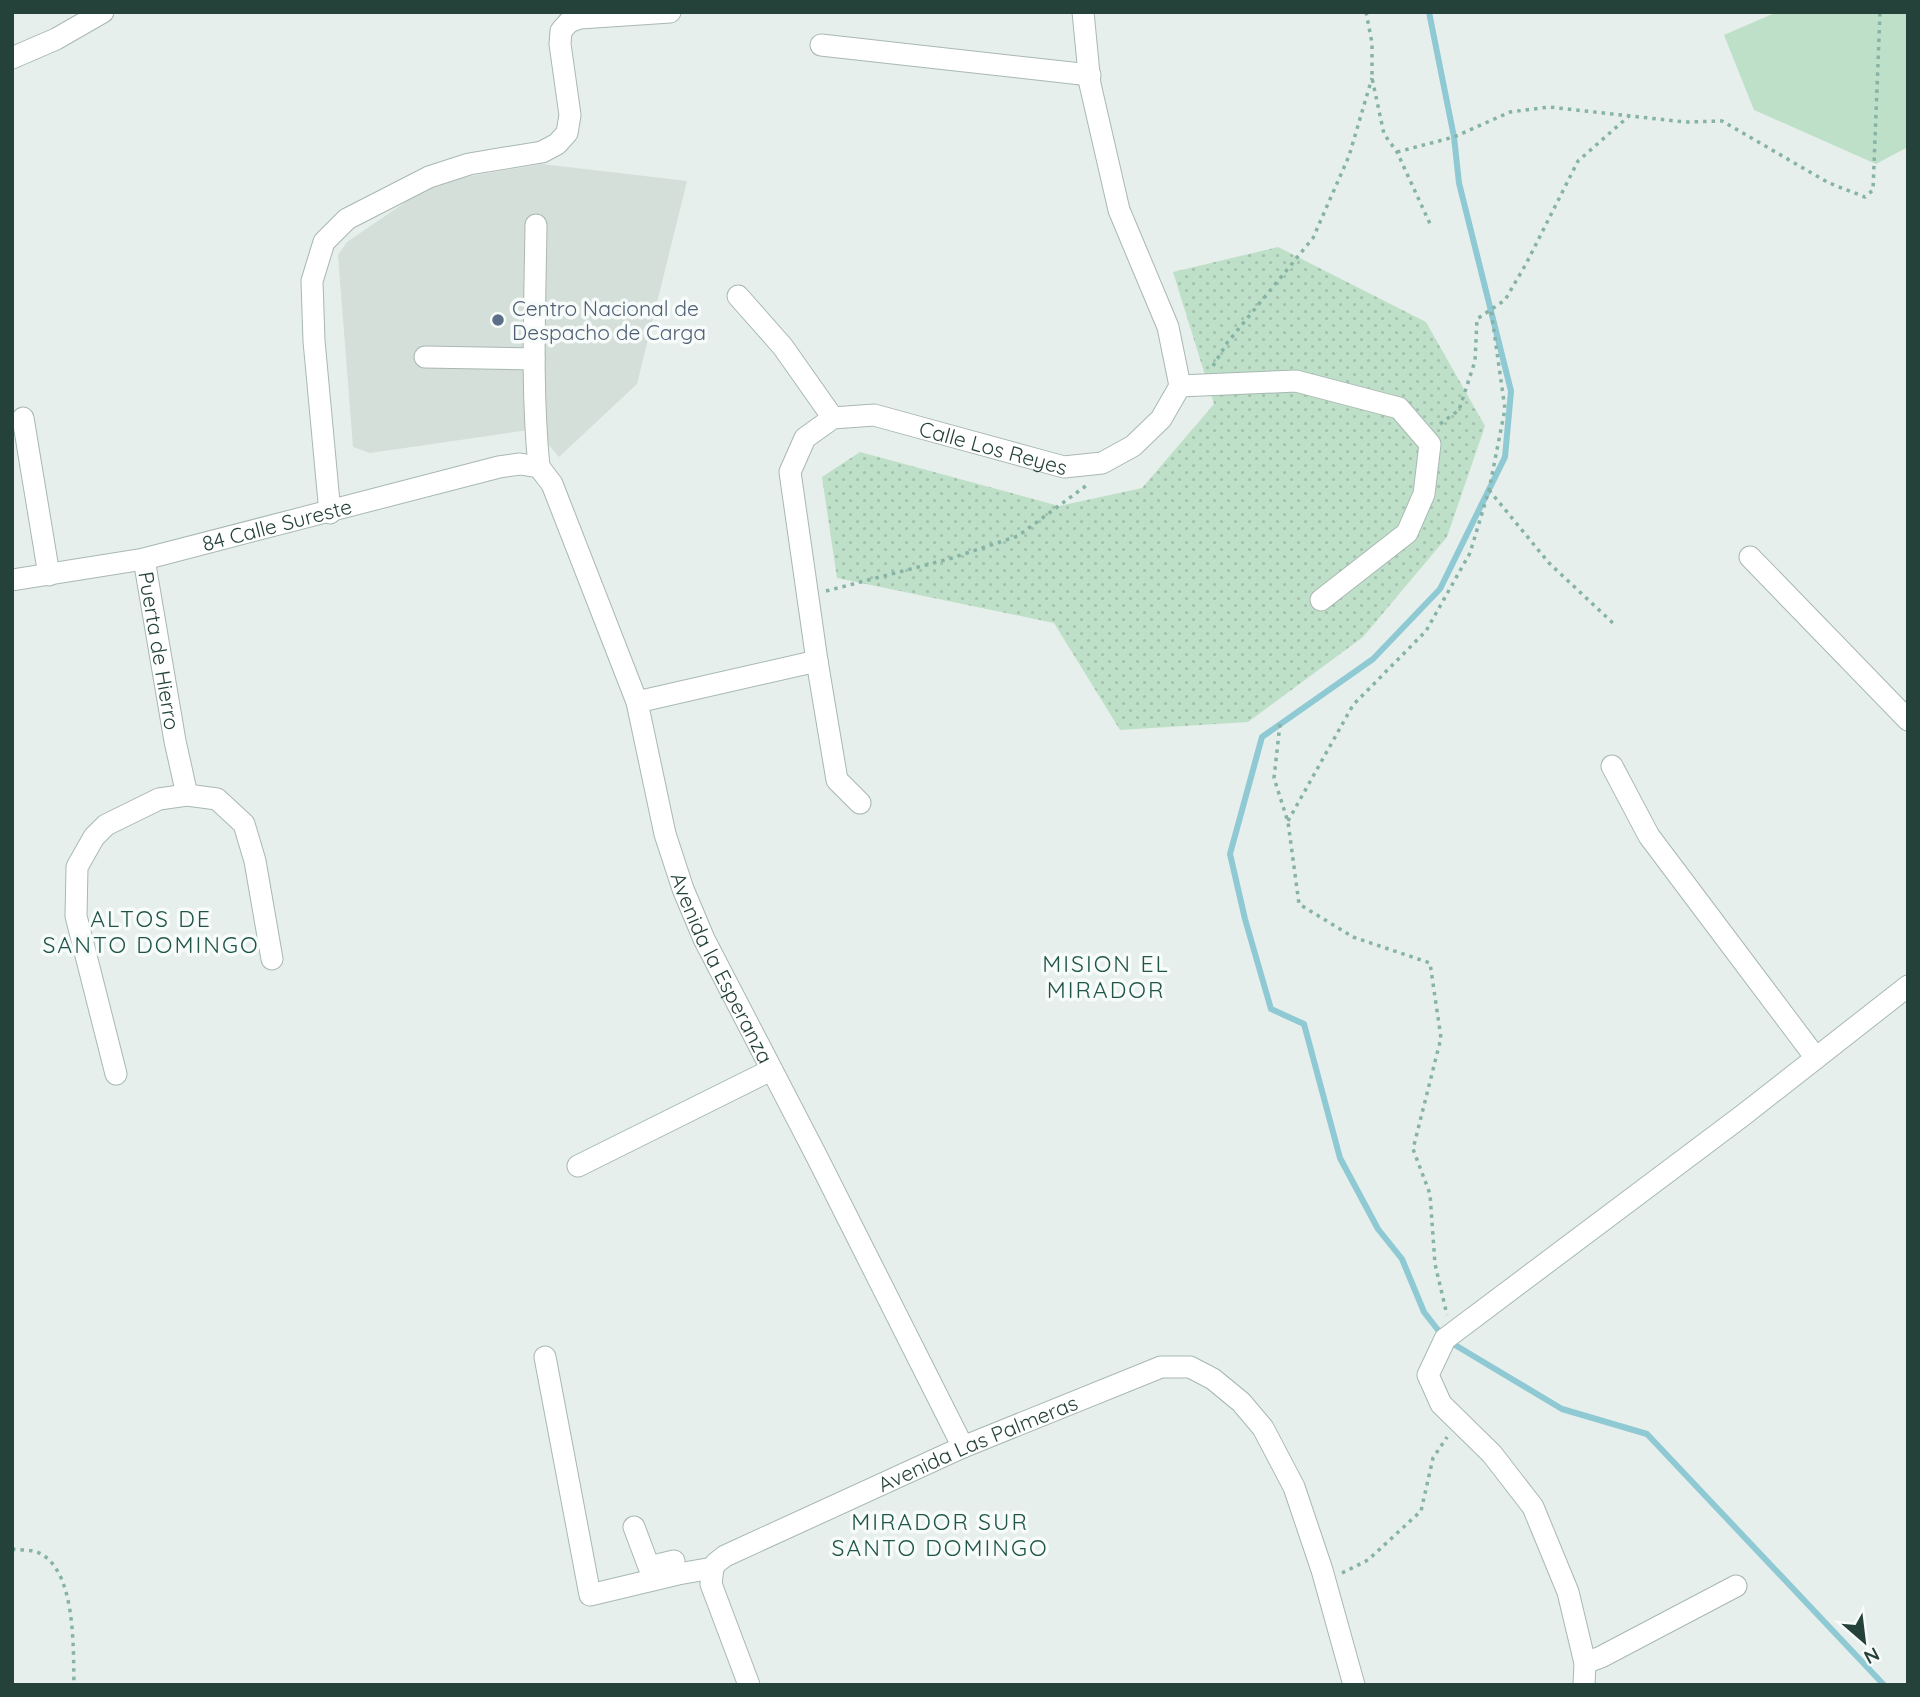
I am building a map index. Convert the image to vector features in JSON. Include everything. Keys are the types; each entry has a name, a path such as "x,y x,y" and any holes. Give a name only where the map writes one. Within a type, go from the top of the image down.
{"street":[{"path":"12,58 57,39 103,12"},
{"path":"330,513 314,341 312,281 324,242 347,219 429,177 470,164 542,152 557,144 567,133 570,115 560,44 561,31 579,15 670,12"},
{"path":"1083,12 1090,75 1119,209 1190,386 1296,381 1399,408 1430,444 1424,494 1407,533 1321,600"},
{"path":"821,44 1090,75"},
{"path":"536,225 534,359 535,429 539,467"},
{"path":"738,296 783,347 833,418 805,439 790,472 837,780 860,803"},
{"path":"425,357 534,359"},
{"name":"Calle Los Reyes","path":"833,418 874,415 1064,467 1102,463 1133,446 1190,386"},
{"path":"23,418 48,575"},
{"name":"84 Calle Sureste","path":"12,580 144,559 330,513 499,467 520,464 539,467"},
{"name":"Avenida la Esperanza","path":"539,467 552,484 637,702 665,834 683,889 704,939 963,1447"},
{"path":"1750,557 1908,720"},
{"name":"Puerta de Hierro","path":"144,559 175,741 187,795"},
{"path":"637,702 817,661"},
{"path":"1612,766 1649,836 1816,1058"},
{"path":"116,1074 76,916 77,867 94,837 106,825 159,799 187,795 217,799 244,824 255,861 272,959"},
{"path":"1584,1685 1585,1663 1568,1592 1533,1507 1492,1454 1441,1404 1428,1375 1445,1339 1908,986"},
{"path":"578,1166 771,1070"},
{"path":"545,1357 590,1595 714,1565"},
{"name":"Avenida Las Palmeras","path":"714,1565 725,1556 963,1447 1161,1367 1190,1367 1213,1379 1241,1402 1263,1428 1273,1446 1294,1487 1325,1581 1354,1685"},
{"path":"634,1527 649,1567 694,1558 714,1565"},
{"path":"714,1565 711,1584 749,1685"},
{"path":"1585,1663 1736,1586"}],"path":[{"path":"1366,12 1372,43 1372,78 1384,134 1397,152 1431,226"},
{"path":"1397,152 1454,137 1510,113 1549,107 1685,122 1722,121 1829,183 1866,197 1872,190 1880,12"},
{"path":"1190,386 1313,238 1349,156 1372,78"},
{"path":"1423,436 1459,410 1475,361 1477,319 1505,300 1578,161 1629,116"},
{"path":"1288,822 1353,705 1426,631 1470,553 1489,489 1504,409 1490,310"},
{"path":"808,601 826,591 949,559 1018,536 1087,486 1102,463"},
{"path":"1489,489 1549,563 1615,625"},
{"path":"1280,724 1274,778 1288,822 1299,904 1353,937 1430,963 1441,1038 1413,1149 1430,1194 1434,1264 1452,1334"},
{"path":"1325,1581 1368,1560 1421,1511 1433,1458 1459,1421"},
{"path":"12,1549 36,1552 54,1565 65,1586 71,1620 74,1685"}],"shaded area":[{"name":"Centro Nacional de Despacho de Carga","path":"542,164 687,181 637,384 559,457 535,429 370,453 353,447 338,255 347,242 435,182"}],"green space":[{"path":"1777,12 1908,12 1908,147 1876,164 1754,110 1724,35"},
{"path":"1278,247 1426,322 1485,426 1447,537 1363,637 1248,722 1120,730 1054,623 837,578 822,477 860,452 1059,506 1142,488 1214,404 1173,272"}],"waterway":[{"path":"1429,12 1454,137 1459,183 1511,391 1505,457 1440,589 1373,659 1262,737 1230,854 1245,919 1271,1009 1304,1024 1340,1158 1378,1229 1402,1259 1424,1312 1445,1339 1562,1409 1647,1434 1884,1685"}],"place":[{"name":"Centro Nacional de Despacho de Carga","path":"498,320"}],"district":[{"name":"ALTOS DE SANTO DOMINGO","path":"151,931"},
{"name":"MISION EL MIRADOR","path":"1106,976"},
{"name":"MIRADOR SUR SANTO DOMINGO","path":"940,1534"}]}
